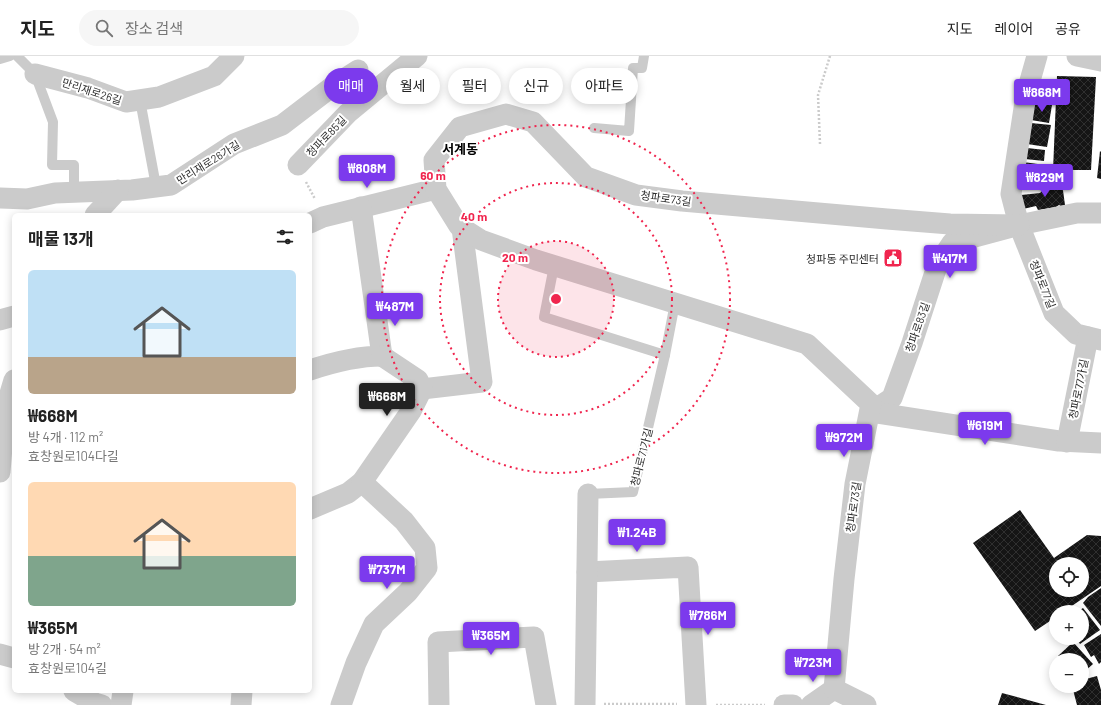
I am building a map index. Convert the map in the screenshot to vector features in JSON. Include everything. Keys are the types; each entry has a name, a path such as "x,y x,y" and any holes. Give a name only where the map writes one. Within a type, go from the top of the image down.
{"street":[{"name":"만리재로26길","path":"35,74 88,88 126,102 159,97 214,76 234,56"},
{"name":"청파로85길","path":"378,88 418,56"},
{"name":"청파로77길","path":"1037,56 1026,94 1011,194 1019,225 1054,313 1076,334 1095,339"},
{"path":"1077,56 1101,61"},
{"name":"만리재로26가길","path":"0,198 27,199 55,193 118,190 171,185 234,144 282,124 333,86 354,63"},
{"name":"청파로85길","path":"298,165 348,113 359,104"},
{"name":"청파로73길","path":"834,689 844,579 855,484 872,404 807,344 554,266 481,240 459,226 436,189 434,160 460,127 506,114 533,122 586,177 636,194 682,201 950,224 1019,225"},
{"path":"317,220 361,207 436,189"},
{"path":"97,213 118,190"},
{"path":"361,207 382,356"},
{"name":"청파로83길","path":"871,412 892,398 937,266 952,243 1019,225 1077,213 1101,213"},
{"name":"청파로73길","path":"422,389 482,382 462,228"},
{"path":"0,320 12,317"},
{"name":"청파로77가길","path":"1067,442 1095,339"},
{"path":"312,369 336,361 366,356 382,356 418,380 422,389 411,411 362,482 348,493 312,508"},
{"path":"0,472 8,436 5,410 12,387"},
{"path":"871,412 1067,442 1101,443"},
{"path":"342,705 356,662 374,624 408,592 427,568 425,548 404,521 362,482"},
{"name":"청파로71가길","path":"585,705 588,494"},
{"path":"587,572 688,567 696,705"},
{"path":"439,705 438,642 534,637 546,705"},
{"path":"0,654 12,657"},
{"path":"811,705 834,689 866,705"},
{"path":"78,693 95,703 102,705"},
{"path":"121,705 122,693"},
{"path":"241,705 242,693"},
{"path":"784,705 793,705"}],"lane":[{"path":"0,59 10,56"},
{"path":"17,56 35,74 53,122 52,164 74,164 74,192"},
{"path":"594,128 628,131 633,68 642,68 644,56"},
{"path":"140,100 156,186"},
{"path":"554,266 544,317 665,354"},
{"name":"청파로71가길","path":"588,494 633,492 665,354 675,303"}],"path":[{"path":"820,144 818,94 830,56"},
{"name":"청파로85길","path":"298,165 317,220"}],"building":[{"path":"1057,76 1096,77 1091,170 1053,170"},
{"path":"1035,102 1052,105 1049,123 1031,120"},
{"path":"1031,123 1051,125 1047,147 1027,144"},
{"path":"1027,148 1045,150 1044,161 1025,159"},
{"path":"1100,151 1101,152 1101,179 1097,178"},
{"path":"1023,162 1045,165 1045,185 1021,189"},
{"path":"1062,183 1065,205 1038,210 1036,206 1023,209 1021,195 1040,193 1048,185"},
{"path":"1020,510 1053,557 1049,557 1049,597 1085,597 1073,605 1049,605 1049,622 1035,631 973,543"},
{"path":"1087,535 1101,536 1101,586 1089,594 1089,557 1055,557"},
{"path":"1101,588 1101,626 1089,611 1089,605 1085,605 1083,603 1089,596"},
{"path":"1089,616 1100,630 1089,638"},
{"path":"1101,634 1101,662 1099,664 1094,655 1091,657 1084,645 1089,645 1089,642"},
{"path":"1070,645 1076,645 1083,653 1061,653"},
{"path":"1089,660 1093,664 1089,668"},
{"path":"1097,676 1101,690 1101,705 1077,705 1074,693 1089,693 1089,678"},
{"path":"1002,693 1046,705 998,705"}],"place":[{"name":"청파동 주민센터","path":"893,258"}],"district":[{"name":"서계동","path":"460,149"}]}
